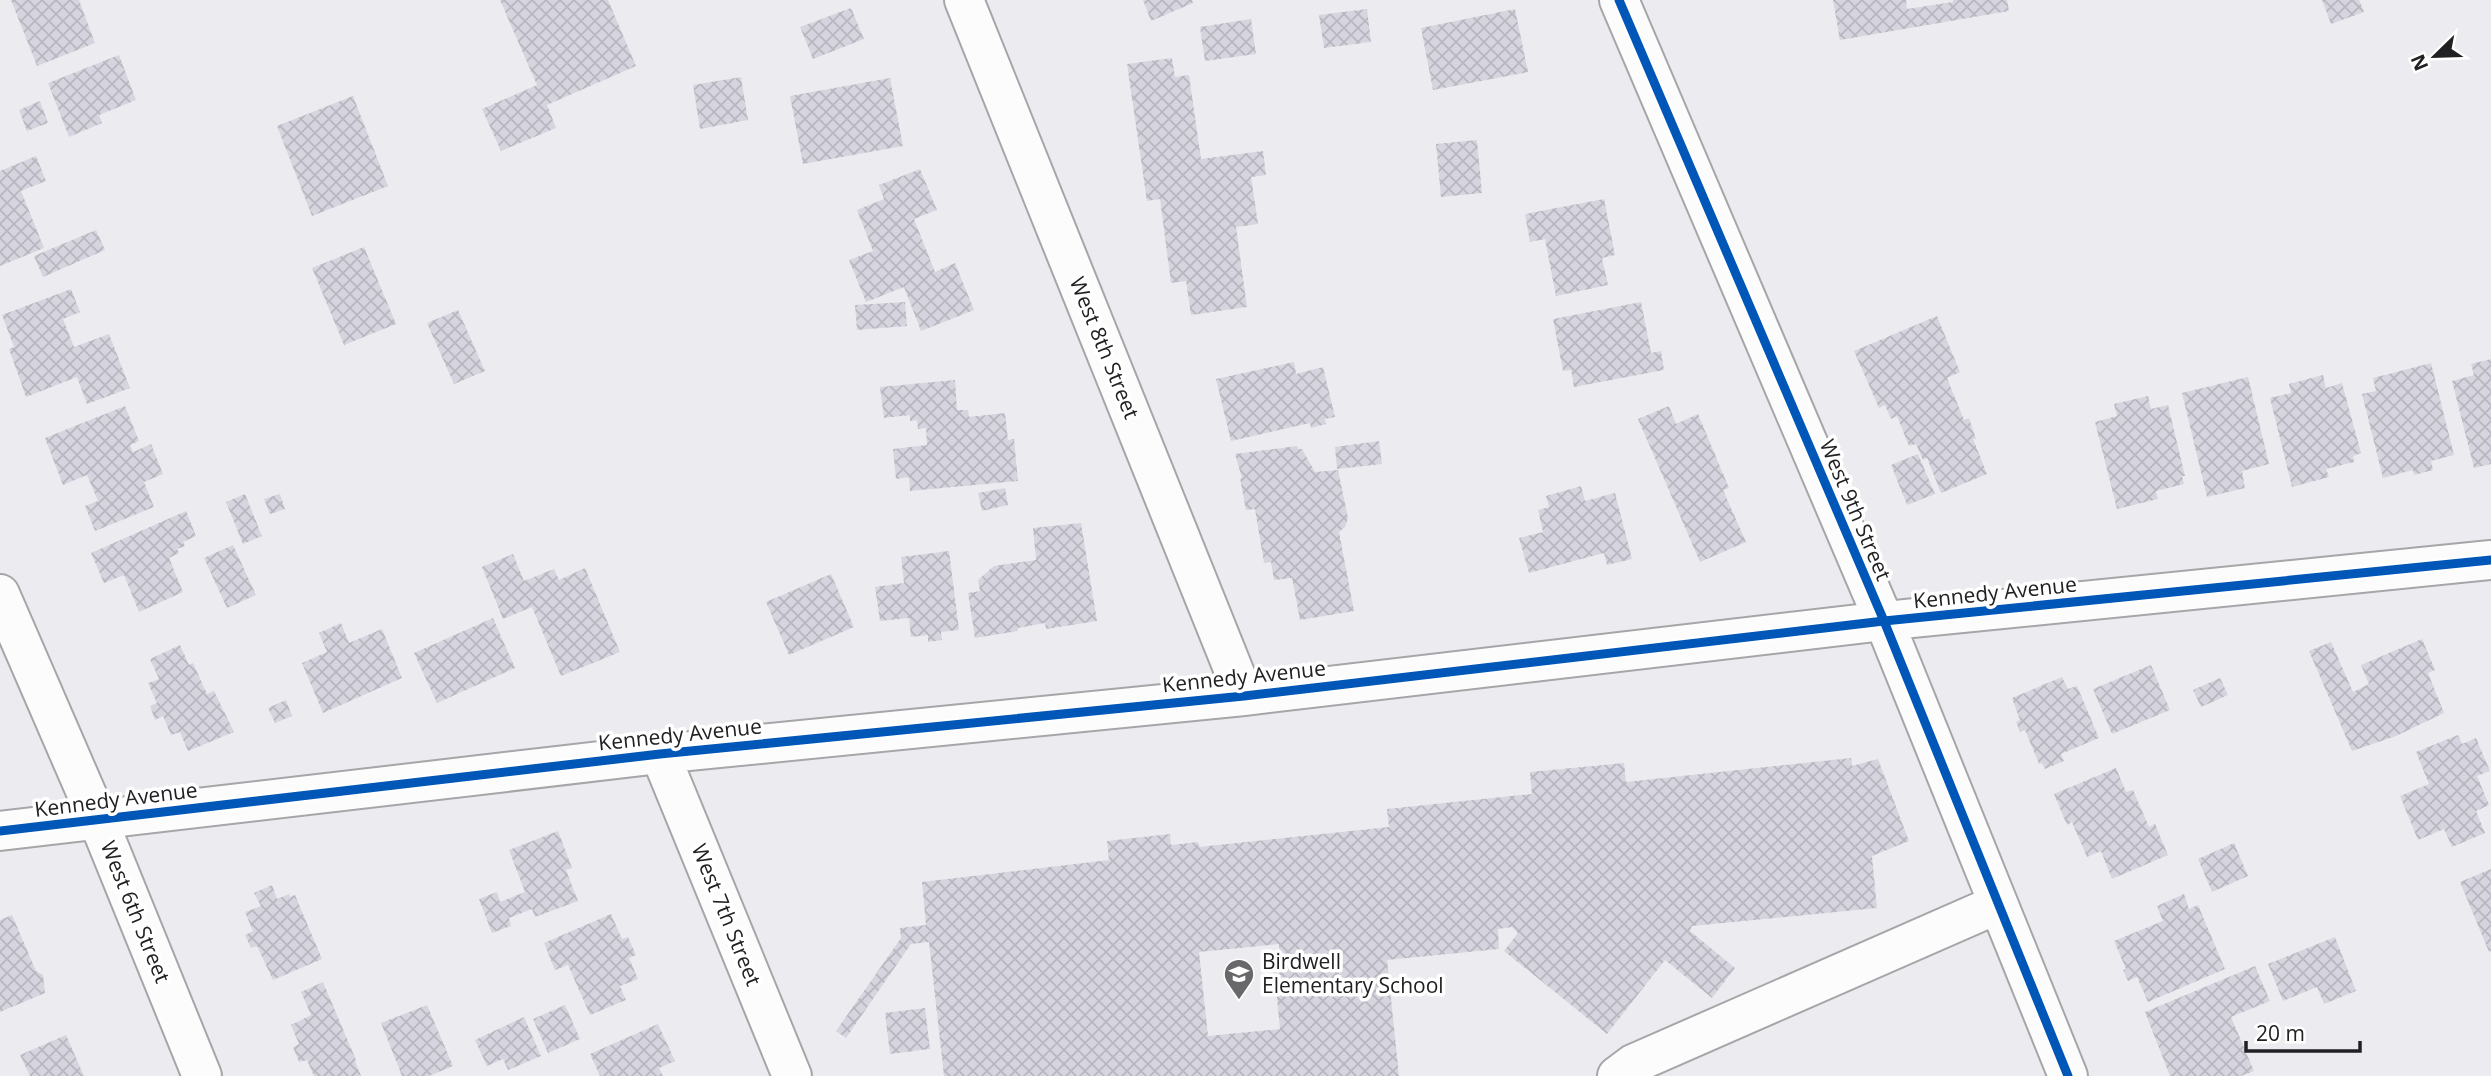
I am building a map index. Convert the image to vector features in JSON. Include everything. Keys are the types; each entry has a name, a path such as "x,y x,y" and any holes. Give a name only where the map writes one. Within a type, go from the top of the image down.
{"street":[{"name":"West 8th Street","path":"964,0 1244,696"},
{"name":"West 9th Street","path":"1619,0 1884,621 2068,1076"},
{"name":"Kennedy Avenue","path":"0,831 660,754 1244,696 1884,621 2491,560"},
{"name":"West 6th Street","path":"0,594 98,820 202,1076"},
{"name":"West 7th Street","path":"660,754 792,1076"},
{"path":"1617,1076 1633,1063 1998,904"}],"building":[{"path":"11,0 79,0 95,43 37,66"},
{"path":"500,0 608,0 636,66 547,105 556,128 501,151 482,109 537,85"},
{"path":"1143,0 1192,0 1193,3 1151,21"},
{"path":"1833,0 1906,0 1907,9 1953,0 2007,0 2009,11 1840,40"},
{"path":"2322,0 2359,0 2364,12 2331,24"},
{"path":"851,8 864,39 813,59 800,27"},
{"path":"1367,9 1371,42 1324,48 1319,15"},
{"path":"1515,9 1528,72 1433,90 1421,28"},
{"path":"1251,19 1256,54 1205,61 1200,27"},
{"path":"119,55 136,100 99,115 102,123 69,137 48,83"},
{"path":"1172,58 1175,77 1189,75 1201,159 1263,151 1266,175 1251,177 1258,224 1236,227 1247,307 1191,315 1186,281 1171,283 1160,199 1147,201 1127,64"},
{"path":"741,77 748,120 700,129 693,85"},
{"path":"890,78 903,146 803,164 790,96"},
{"path":"353,96 388,186 312,216 277,126"},
{"path":"40,101 48,123 27,131 19,110"},
{"path":"1477,140 1482,193 1441,197 1436,144"},
{"path":"36,156 46,181 21,191 44,248 0,266 0,171"},
{"path":"920,169 937,210 914,219 935,272 955,263 974,310 921,331 904,287 866,302 849,260 873,251 857,210 884,199 879,185"},
{"path":"1604,199 1615,255 1602,258 1608,285 1556,296 1545,239 1530,242 1525,214"},
{"path":"96,230 105,250 43,277 34,256"},
{"path":"364,247 396,324 344,345 312,268"},
{"path":"71,289 80,312 63,319 74,347 109,334 130,388 87,404 77,377 26,397 9,349 14,347 2,315"},
{"path":"905,302 907,326 857,330 855,305"},
{"path":"1641,302 1651,353 1661,351 1664,370 1574,387 1571,370 1563,371 1553,319"},
{"path":"458,310 485,371 454,384 427,323"},
{"path":"1937,316 1960,372 1947,378 1964,420 1969,418 1976,439 1973,439 1987,474 1941,493 1927,458 1923,460 1916,444 1909,446 1897,416 1891,419 1885,405 1879,408 1854,351"},
{"path":"2491,359 2491,464 2474,468 2452,381 2474,375 2471,364"},
{"path":"1294,362 1296,374 1323,367 1335,417 1325,419 1326,424 1311,428 1310,423 1231,441 1216,379"},
{"path":"2431,363 2454,455 2431,461 2433,470 2414,475 2413,470 2383,478 2362,394 2376,391 2373,378"},
{"path":"2323,375 2326,388 2342,383 2361,453 2353,456 2354,462 2326,469 2329,477 2292,487 2270,398 2291,393 2289,384"},
{"path":"2248,377 2269,464 2242,471 2245,488 2207,497 2182,393"},
{"path":"955,380 957,410 968,410 969,417 1005,413 1008,440 1014,439 1018,481 910,491 909,477 896,479 893,449 927,445 926,428 918,429 917,420 910,421 910,415 884,418 880,387"},
{"path":"2148,396 2151,409 2168,405 2185,476 2182,476 2184,484 2156,491 2158,499 2117,509 2095,422 2117,416 2114,404"},
{"path":"125,406 139,441 130,445 133,452 151,444 163,474 144,482 154,507 95,531 85,506 98,501 87,475 63,485 45,438"},
{"path":"1669,406 1676,424 1698,414 1729,488 1723,490 1746,542 1700,562 1638,419"},
{"path":"1379,441 1382,464 1337,469 1335,447"},
{"path":"1297,446 1302,449 1315,472 1338,470 1348,518 1345,527 1339,532 1354,611 1300,620 1292,578 1274,580 1271,562 1264,563 1255,509 1246,510 1242,478 1235,454"},
{"path":"1918,454 1935,494 1907,505 1891,465"},
{"path":"1581,486 1585,501 1615,493 1632,559 1607,565 1604,553 1529,573 1519,538 1543,532 1538,510 1549,507 1546,496"},
{"path":"1005,488 1008,505 982,511 978,493"},
{"path":"245,494 262,536 243,544 226,502"},
{"path":"280,494 285,509 270,514 264,499"},
{"path":"186,511 196,536 183,542 185,546 177,549 179,553 169,558 183,592 139,612 124,575 104,583 91,553"},
{"path":"1081,523 1097,621 1046,629 1045,623 1018,628 1018,631 975,638 968,593 980,591 978,580 994,566 1036,560 1033,528"},
{"path":"233,545 256,595 227,608 204,558"},
{"path":"949,551 959,630 941,632 942,640 928,642 928,635 911,637 909,618 880,621 875,587 904,583 901,557"},
{"path":"513,554 524,581 554,569 559,580 585,568 620,652 561,676 532,607 503,619 482,567"},
{"path":"831,574 854,627 789,655 766,602"},
{"path":"493,618 515,668 437,703 414,653"},
{"path":"341,623 349,643 382,629 402,678 323,713 302,663 327,652 319,633"},
{"path":"2422,639 2435,670 2428,673 2444,713 2396,736 2352,751 2309,651 2331,642 2353,692 2369,684 2361,665"},
{"path":"180,645 189,665 193,663 207,694 214,691 234,732 188,751 180,732 171,735 163,716 155,720 150,706 157,703 148,683 159,679 150,659"},
{"path":"2151,665 2170,710 2112,734 2093,689"},
{"path":"2062,677 2068,689 2077,686 2099,738 2061,754 2064,761 2045,769 2042,763 2039,764 2025,730 2020,732 2016,722 2020,720 2012,698"},
{"path":"2220,678 2228,695 2201,707 2193,690"},
{"path":"286,700 292,716 275,723 268,708"},
{"path":"2458,735 2462,744 2476,738 2490,771 2477,776 2489,805 2476,811 2485,833 2452,847 2444,829 2418,840 2400,796 2429,784 2416,752"},
{"path":"1851,758 1852,766 1878,759 1909,841 1872,856 1877,908 1692,926 1690,931 1735,968 1712,998 1665,960 1607,1034 1504,951 1518,933 1512,927 1498,929 1499,949 1387,960 1399,1076 944,1076 929,942 911,944 846,1038 836,1031 901,938 900,928 926,925 922,882 1109,860 1107,841 1170,834 1171,845 1198,842 1199,847 1389,827 1387,809 1532,794 1530,772 1624,763 1626,782","holes":["1279,944 1280,957 1273,957 1280,1029 1208,1036 1199,952"]},
{"path":"2116,768 2126,792 2133,790 2149,827 2155,824 2168,855 2112,879 2101,851 2087,857 2072,822 2067,825 2054,794"},
{"path":"558,831 572,868 566,870 578,901 535,917 532,909 509,918 511,926 492,933 479,899 497,892 500,902 525,892 509,850"},
{"path":"2234,843 2248,876 2212,892 2198,859"},
{"path":"2491,869 2491,951 2489,952 2460,882"},
{"path":"272,885 277,899 289,894 290,897 295,895 322,959 273,980 257,946 251,948 245,935 253,931 245,912 261,906 254,893"},
{"path":"2184,894 2189,909 2198,905 2225,969 2148,1002 2137,977 2128,981 2114,941 2163,921 2157,906"},
{"path":"611,914 622,939 628,937 636,955 629,958 638,979 620,986 626,1000 590,1015 568,965 555,970 544,943"},
{"path":"12,915 36,971 43,975 45,993 0,1012 0,920"},
{"path":"2335,937 2356,991 2324,1004 2317,987 2283,1001 2268,964"},
{"path":"2255,966 2270,1001 2231,1017 2254,1071 2241,1076 2170,1076 2145,1012"},
{"path":"323,982 361,1076 314,1076 307,1060 299,1062 293,1047 299,1044 291,1025 311,1015 301,992"},
{"path":"427,1005 453,1066 429,1076 402,1076 381,1023"},
{"path":"565,1005 580,1039 548,1053 533,1019"},
{"path":"925,1008 930,1049 890,1054 885,1013"},
{"path":"524,1017 541,1056 508,1070 503,1059 487,1066 475,1040"},
{"path":"658,1024 675,1061 659,1068 663,1076 600,1076 590,1054"},
{"path":"66,1035 84,1076 30,1076 20,1055"}],"cycle path":[{"path":"1619,0 1884,621 2068,1076"},
{"path":"0,831 660,754 1244,696 1884,621 2491,560"}],"place":[{"name":"Birdwell Elementary School","path":"1239,1001"}]}
